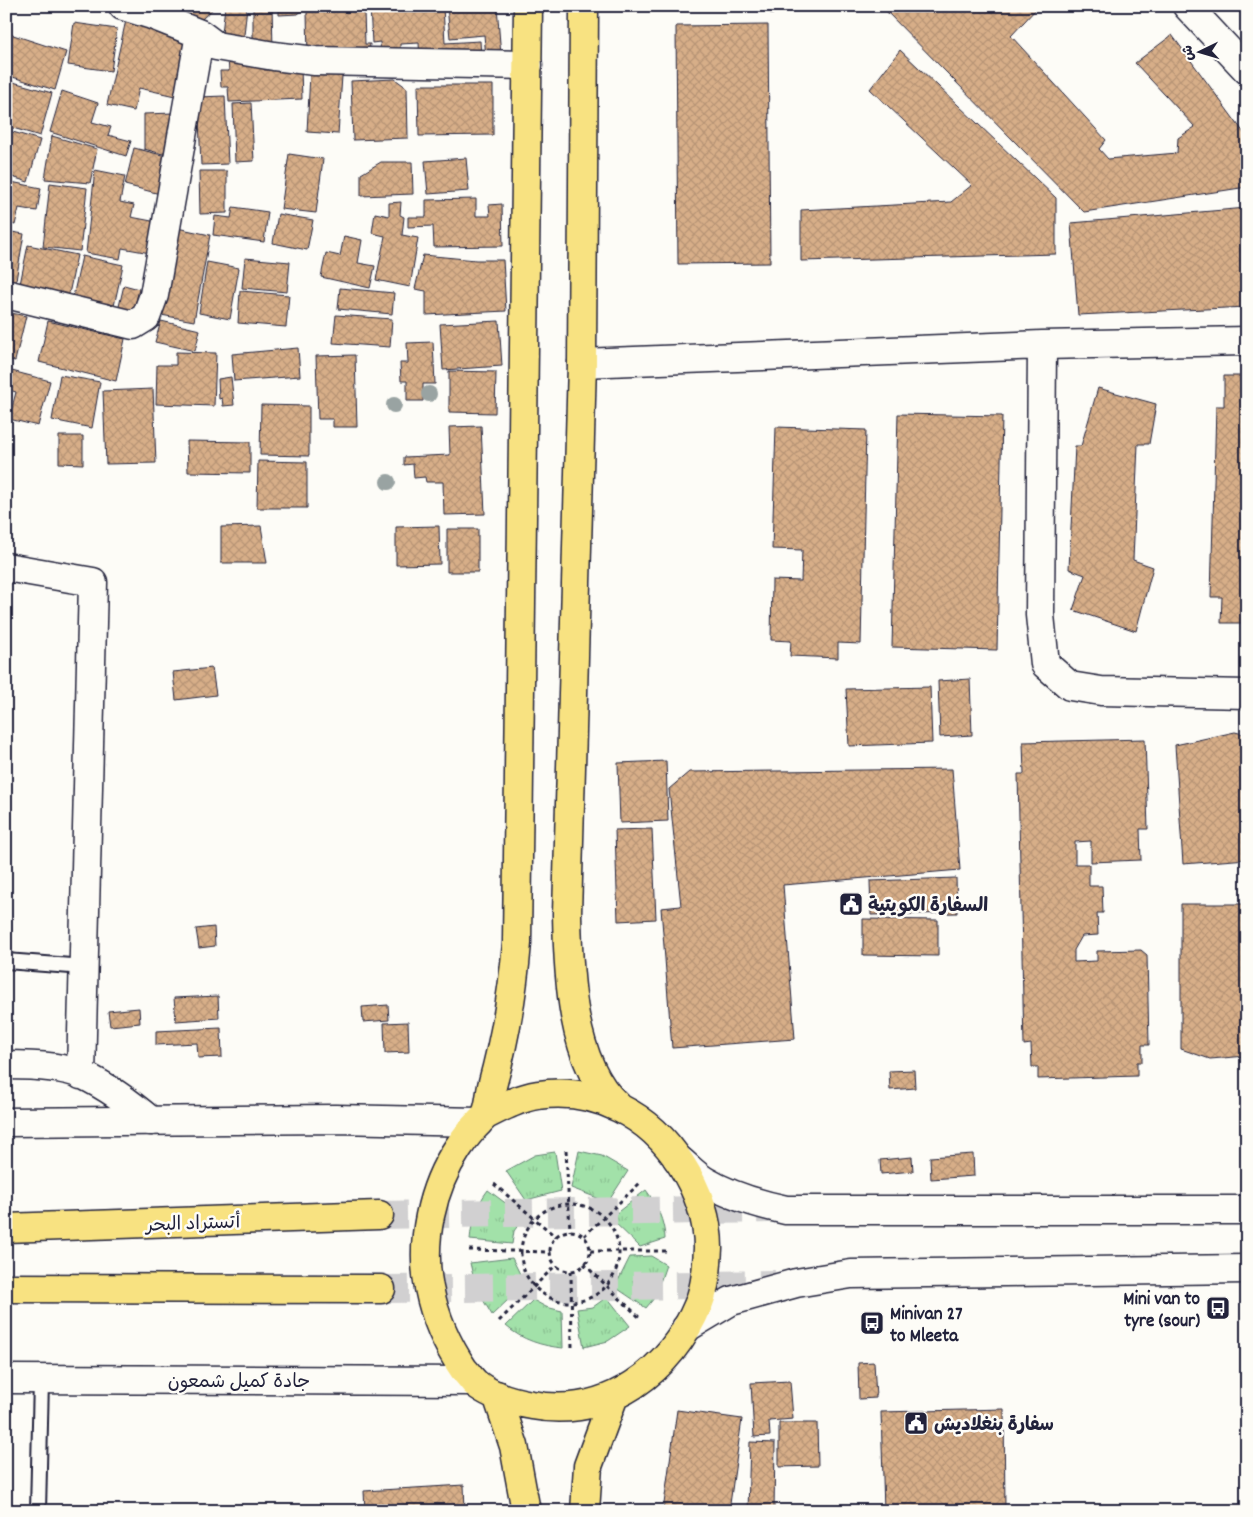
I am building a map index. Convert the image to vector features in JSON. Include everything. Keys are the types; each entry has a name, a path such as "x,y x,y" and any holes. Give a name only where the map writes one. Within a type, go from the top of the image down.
{"main road":[{"path":"528,6 517,943 511,1004 505,1036 482,1118 457,1150 441,1181 430,1215 426,1250 428,1286 437,1320 452,1352 473,1381 497,1395 543,1408 591,1404 614,1396 636,1384 656,1368 673,1350 700,1301 707,1272 708,1242 703,1212 693,1183 677,1158 661,1137 640,1119 608,1097 597,1080 579,1033 568,966 567,914 582,364 584,6"},
{"path":"482,1118 510,1103 537,1095 564,1094 591,1097 617,1105"},
{"name":"أتستراد البحر","path":"6,1228 379,1215"},
{"path":"6,1288 382,1289"},
{"path":"497,1395 514,1446 526,1511"},
{"path":"585,1511 588,1466 614,1396"}],"street":[{"path":"122,6 152,15 200,34 216,46 274,56 315,61 528,65"},
{"path":"1187,6 1247,70"},
{"path":"6,294 132,325 146,317 154,295 200,34"},
{"path":"582,364 1042,345 1247,341"},
{"path":"1042,345 1040,615 1045,664 1070,686 1101,691 1247,694"},
{"path":"6,566 93,582 82,1074"},
{"path":"6,1065 43,1066 82,1074 123,1098 151,1121"},
{"path":"6,1122 482,1118"},
{"path":"677,1158 703,1180 719,1189 746,1200 786,1210 1247,1210"},
{"path":"686,1328 731,1301 796,1283 851,1274 1247,1269"},
{"name":"جادة كميل شمعون","path":"6,1380 473,1381"}],"lane":[{"path":"6,961 84,967"},
{"path":"38,1511 41,1380"}],"path":[{"path":"566,1150 570,1231"},
{"path":"584,1236 640,1183"},
{"path":"494,1184 556,1237"},
{"path":"569,1205 589,1208 603,1218 612,1230 618,1245 618,1261 613,1276 606,1285 590,1298 571,1302 558,1301 543,1294 534,1286 524,1270 521,1252 524,1237 535,1219 543,1212 557,1206 569,1205"},
{"path":"570,1231 584,1236 590,1251 584,1264 577,1270 570,1271 564,1270 553,1263 550,1252 551,1244 556,1237 570,1231"},
{"path":"469,1250 550,1252"},
{"path":"590,1251 666,1251"},
{"path":"584,1264 639,1317"},
{"path":"499,1321 556,1265"},
{"path":"570,1271 572,1349"}],"green space":[{"path":"579,1151 602,1156 628,1171 608,1202 571,1188"},
{"path":"555,1152 561,1191 526,1200 506,1171 535,1155"},
{"path":"488,1190 524,1217 514,1231 512,1244 470,1240 475,1214"},
{"path":"646,1190 659,1213 665,1239 640,1247 610,1218"},
{"path":"651,1256 666,1265 655,1297 646,1308 615,1287 630,1257"},
{"path":"512,1258 525,1284 492,1315 476,1288 470,1263"},
{"path":"607,1297 630,1326 608,1341 584,1347 577,1309 593,1307"},
{"path":"533,1300 546,1307 562,1311 563,1348 547,1346 533,1341 519,1335 506,1326"}],"building":[{"path":"157,6 216,6 195,27"},
{"path":"225,6 247,6 243,45 221,43"},
{"path":"253,6 272,6 273,50 253,50"},
{"path":"279,6 308,6 298,14 279,15"},
{"path":"320,6 367,6 367,9 320,10"},
{"path":"443,6 445,43 480,41 481,58 420,61 419,43 400,44 400,59 381,60 380,42 372,43 370,7"},
{"path":"447,6 497,6 501,56 486,57 484,35 450,38"},
{"path":"764,6 781,6 772,15"},
{"path":"881,6 1034,6 1036,9 1011,36 1106,140 1099,149 1108,159 1177,153 1178,138 1195,127 1135,63 1172,35 1247,137 1247,187 1084,212"},
{"path":"364,11 365,44 370,44 369,55 308,57 307,12"},
{"path":"126,20 198,36 184,98 139,88 134,111 107,105"},
{"path":"74,23 117,29 111,71 68,65"},
{"path":"768,25 770,263 678,264 676,26"},
{"path":"7,33 66,52 55,90 6,75"},
{"path":"900,50 1056,198 1056,254 801,261 801,210 951,202 972,185 870,89"},
{"path":"263,57 264,70 301,69 302,99 229,102 228,87 221,87 220,71 229,71 228,59"},
{"path":"310,74 342,76 338,134 307,132"},
{"path":"395,79 407,88 408,138 353,140 351,81"},
{"path":"6,80 52,93 40,136 6,126"},
{"path":"418,85 493,85 493,135 419,136"},
{"path":"62,91 98,103 92,122 111,127 108,135 131,141 126,156 50,132"},
{"path":"225,96 228,164 201,165 198,97"},
{"path":"251,103 254,161 235,162 233,104"},
{"path":"174,113 174,157 144,149 144,114"},
{"path":"6,130 40,140 28,182 6,175"},
{"path":"52,136 97,149 90,183 45,179"},
{"path":"134,148 174,158 164,195 125,185"},
{"path":"289,154 323,159 316,213 281,209"},
{"path":"466,158 469,191 428,194 425,161"},
{"path":"381,162 412,162 413,194 361,196 361,174"},
{"path":"95,170 125,176 120,202 134,205 131,217 162,223 156,254 122,248 120,259 86,253"},
{"path":"199,171 227,171 227,213 200,214"},
{"path":"6,181 41,188 37,211 19,208 15,225 6,223"},
{"path":"50,183 87,188 80,251 43,247"},
{"path":"476,199 476,216 490,216 489,205 502,204 503,246 434,247 433,226 408,227 408,217 426,217 426,200"},
{"path":"401,202 400,215 404,217 402,235 418,238 410,287 376,280 385,236 372,233 375,213 389,216 389,203"},
{"path":"233,207 268,212 264,242 213,235 215,216 231,218"},
{"path":"1247,208 1247,307 1078,315 1071,223"},
{"path":"278,214 313,220 307,250 273,243"},
{"path":"177,228 210,235 194,321 161,315"},
{"path":"6,231 24,234 15,286 6,284"},
{"path":"344,236 362,240 358,263 375,266 370,288 321,277 326,253 340,256"},
{"path":"28,245 77,255 67,304 18,294"},
{"path":"423,255 476,260 503,260 506,311 426,315 426,291 415,289"},
{"path":"82,256 123,265 114,306 73,297"},
{"path":"245,258 290,262 287,292 242,288"},
{"path":"207,262 239,268 230,319 199,313"},
{"path":"124,285 139,289 132,319 117,315"},
{"path":"340,288 394,293 392,314 338,309"},
{"path":"240,291 289,295 286,327 238,323"},
{"path":"6,312 26,316 15,361 6,359"},
{"path":"336,315 392,319 390,347 333,343"},
{"path":"48,321 125,339 116,381 39,362"},
{"path":"161,321 200,330 195,351 155,342"},
{"path":"499,321 502,366 443,370 440,324"},
{"path":"433,342 435,384 423,384 423,401 407,401 407,381 401,381 400,363 408,363 407,343"},
{"path":"298,348 300,376 234,381 232,354"},
{"path":"176,352 216,353 214,406 156,404 157,365 176,365"},
{"path":"355,355 357,427 333,427 333,419 318,419 316,356"},
{"path":"8,370 50,381 38,426 9,419 16,392 6,389"},
{"path":"449,371 496,372 495,413 449,412"},
{"path":"60,375 100,382 92,428 52,420"},
{"path":"1224,376 1247,376 1247,623 1221,623 1222,597 1211,597 1216,406 1224,406"},
{"path":"231,377 234,405 223,406 222,398 219,399 218,379"},
{"path":"1098,388 1156,404 1149,444 1138,444 1133,560 1153,567 1136,631 1073,610 1085,575 1069,569 1075,446 1081,446"},
{"path":"153,389 156,463 106,464 103,391"},
{"path":"261,405 309,406 309,456 260,455"},
{"path":"898,414 1002,416 997,650 892,647"},
{"path":"481,426 485,514 444,515 443,482 426,482 425,477 414,478 413,464 404,465 404,457 450,455 449,427"},
{"path":"776,427 866,430 861,644 838,643 838,658 790,656 791,641 771,640 772,580 801,581 802,550 772,549"},
{"path":"59,436 83,436 83,464 59,463"},
{"path":"187,441 250,442 250,473 188,472"},
{"path":"258,461 307,462 307,508 257,508"},
{"path":"261,526 267,563 221,563 221,527"},
{"path":"439,526 440,564 396,565 396,527"},
{"path":"447,529 478,529 478,572 447,572"},
{"path":"212,668 216,695 176,700 173,672"},
{"path":"970,679 972,735 940,737 938,681"},
{"path":"930,687 932,743 849,746 846,689"},
{"path":"1235,732 1247,735 1247,859 1183,864 1175,745"},
{"path":"1145,739 1148,829 1140,829 1141,860 1091,862 1091,841 1075,842 1075,864 1089,864 1089,886 1102,886 1103,913 1097,913 1098,935 1082,936 1074,950 1074,962 1097,961 1097,951 1141,950 1147,955 1149,1045 1142,1045 1142,1062 1137,1062 1137,1076 1038,1079 1038,1067 1032,1067 1031,1044 1024,1045 1018,774 1024,774 1023,742"},
{"path":"666,761 668,821 620,823 618,763"},
{"path":"952,769 960,870 783,885 795,1039 672,1048 661,908 681,906 669,789 689,772"},
{"path":"652,829 656,919 618,921 615,830"},
{"path":"956,878 957,913 871,915 870,881"},
{"path":"1181,904 1247,904 1247,1056 1210,1059 1181,1049"},
{"path":"863,919 938,920 938,956 863,955"},
{"path":"214,927 215,946 199,948 196,929"},
{"path":"218,996 219,1018 176,1021 174,998"},
{"path":"388,1005 389,1020 363,1022 362,1007"},
{"path":"139,1008 140,1023 110,1026 108,1011"},
{"path":"408,1022 409,1052 385,1053 384,1023"},
{"path":"221,1028 222,1057 198,1058 197,1043 156,1045 156,1031"},
{"path":"914,1070 915,1088 890,1090 889,1071"},
{"path":"973,1154 974,1176 931,1179 930,1157"},
{"path":"912,1157 913,1171 881,1174 880,1160"},
{"path":"874,1362 876,1398 859,1399 858,1363"},
{"path":"790,1381 793,1419 769,1421 770,1436 754,1437 751,1383"},
{"path":"1004,1409 1005,1511 884,1511 881,1412"},
{"path":"677,1410 742,1419 729,1511 663,1511"},
{"path":"779,1423 817,1423 818,1466 779,1467"},
{"path":"750,1442 775,1443 774,1511 748,1511"},
{"path":"464,1485 465,1511 365,1511 364,1491"}],"tunnel":[{"path":"379,1215 770,1209"},
{"path":"381,1289 775,1284"}],"place":[{"name":"السفارة الكويتية","path":"851,904"},
{"name":"Mini van to tyre (sour)","path":"1218,1308"},
{"name":"Minivan 27 to Mleeta","path":"872,1323"},
{"name":"سفارة بنغلاديش","path":"916,1423"}]}
